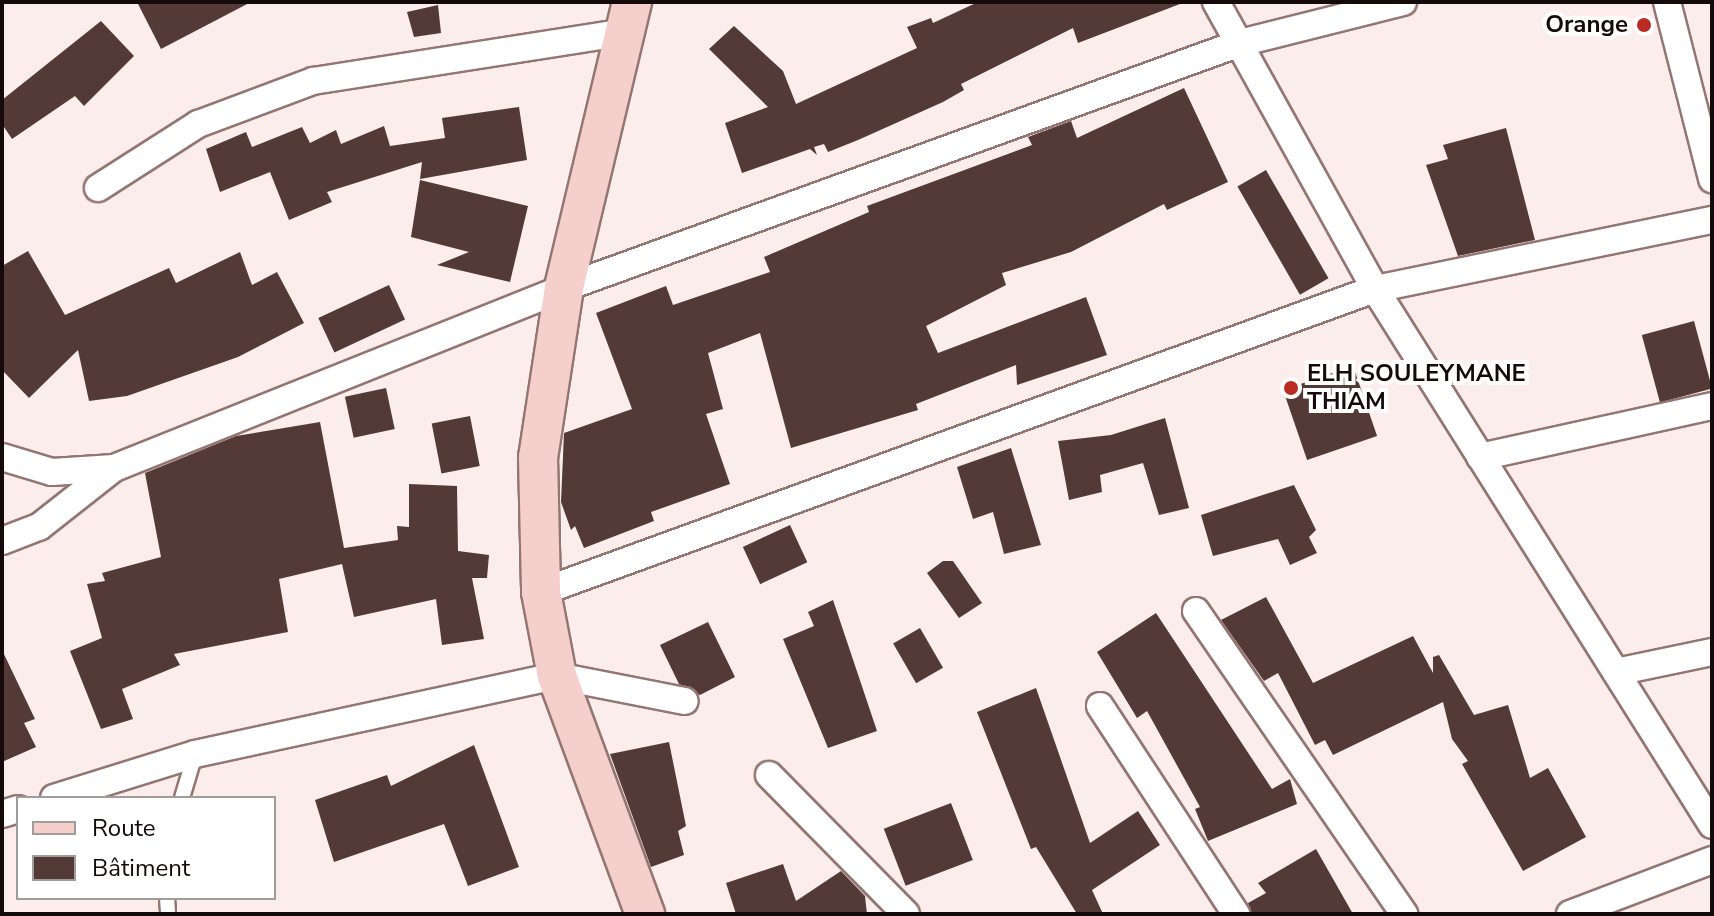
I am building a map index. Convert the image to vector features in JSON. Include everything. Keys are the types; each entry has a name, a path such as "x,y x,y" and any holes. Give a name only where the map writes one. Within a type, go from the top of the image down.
{"street":[{"path":"1216,2 1375,289 1712,825"},
{"path":"2,541 39,527 114,468 564,288 1240,43 1403,2"},
{"path":"1667,2 1712,179"},
{"path":"98,188 198,124 313,81 629,17 564,288 538,457 541,592 557,676 645,914"},
{"path":"541,592 1375,289 1712,220"},
{"path":"1480,457 1712,406"},
{"path":"2,457 52,472 114,468"},
{"path":"1196,611 1404,914"},
{"path":"1616,672 1712,652"},
{"path":"60,796 195,754 557,676 685,701"},
{"path":"1100,706 1236,914"},
{"path":"769,775 906,914"},
{"path":"1570,914 1712,860"}],"lane":[{"path":"183,796 195,754"}],"building":[{"path":"137,2 251,2 161,49"},
{"path":"978,2 1180,4 1078,43 1073,28 961,84 964,90 943,102 858,140 828,152 824,144 814,147 817,155 810,149 742,173 725,123 768,107 709,49 734,26 783,71 796,104 917,48 907,27 931,18 933,23"},
{"path":"438,5 441,33 414,37 407,12"},
{"path":"101,21 134,56 84,106 75,96 12,139 2,124 2,100"},
{"path":"1184,88 1228,182 1167,210 1164,204 1071,252 1002,273 1006,285 926,326 938,353 1086,297 1107,355 1017,385 1016,365 916,404 918,410 791,448 760,333 708,353 723,409 706,414 730,484 651,512 654,521 584,548 575,526 571,530 561,502 564,433 632,409 596,313 666,286 673,305 770,272 764,257 869,212 867,206 1032,145 1028,137 1071,121 1077,138"},
{"path":"519,107 527,160 420,179 422,162 327,192 332,202 289,220 270,172 220,192 206,149 246,132 252,147 302,127 310,143 336,130 341,144 384,126 390,146 445,138 442,118"},
{"path":"1506,128 1535,240 1458,256 1426,165 1448,159 1443,145"},
{"path":"1266,170 1328,278 1300,295 1237,186"},
{"path":"420,180 528,206 510,282 437,265 469,252 411,237"},
{"path":"28,251 65,315 169,268 176,283 240,252 252,285 277,272 304,323 238,357 127,396 89,401 78,350 29,398 2,370 2,266"},
{"path":"389,285 405,319 334,352 318,318"},
{"path":"1694,321 1712,389 1660,403 1642,335"},
{"path":"1353,366 1377,436 1307,460 1283,390"},
{"path":"386,388 395,429 354,438 345,397"},
{"path":"470,416 480,466 441,474 432,423"},
{"path":"1165,418 1189,508 1159,515 1143,463 1100,475 1102,492 1069,500 1058,441 1111,435"},
{"path":"320,422 344,548 398,540 397,526 409,527 409,484 457,486 458,551 489,555 487,578 472,578 484,639 442,645 436,599 354,617 342,564 279,579 288,632 174,654 180,665 122,689 133,719 101,729 70,651 102,638 87,584 105,581 102,573 161,557 145,473 236,436"},
{"path":"1011,448 1041,545 1004,554 993,512 973,519 957,467"},
{"path":"1294,485 1316,530 1309,537 1317,553 1290,565 1278,539 1213,556 1201,515"},
{"path":"790,525 807,562 760,584 743,547"},
{"path":"943,561 953,561 982,603 959,618 927,573"},
{"path":"1266,597 1313,683 1413,636 1433,673 1433,657 1439,655 1474,715 1508,705 1530,778 1548,768 1586,837 1523,871 1462,764 1468,761 1452,739 1443,702 1333,755 1325,740 1315,745 1278,673 1264,681 1221,620"},
{"path":"833,600 877,731 828,748 783,639 814,626 808,612"},
{"path":"1156,613 1272,789 1290,779 1297,804 1208,841 1195,809 1200,807 1147,711 1137,718 1097,652"},
{"path":"708,622 735,677 700,695 679,684 660,645"},
{"path":"920,628 943,668 916,683 893,644"},
{"path":"2,650 35,719 24,723 36,747 2,762"},
{"path":"1036,688 1090,843 1138,811 1160,845 1092,890 1103,914 1077,914 1036,847 1031,849 977,712"},
{"path":"669,742 686,826 678,831 684,855 651,867 610,754"},
{"path":"474,745 519,867 468,886 444,824 334,862 315,800 387,775 391,786"},
{"path":"951,803 973,860 906,886 884,829"},
{"path":"1316,849 1353,914 1252,914 1248,903 1266,893 1258,883"},
{"path":"783,864 796,901 841,871 865,896 867,914 736,914 726,883"}],"place":[{"name":"Orange","path":"1644,25"},
{"name":"ELH SOULEYMANE THIAM","path":"1291,388"}]}
